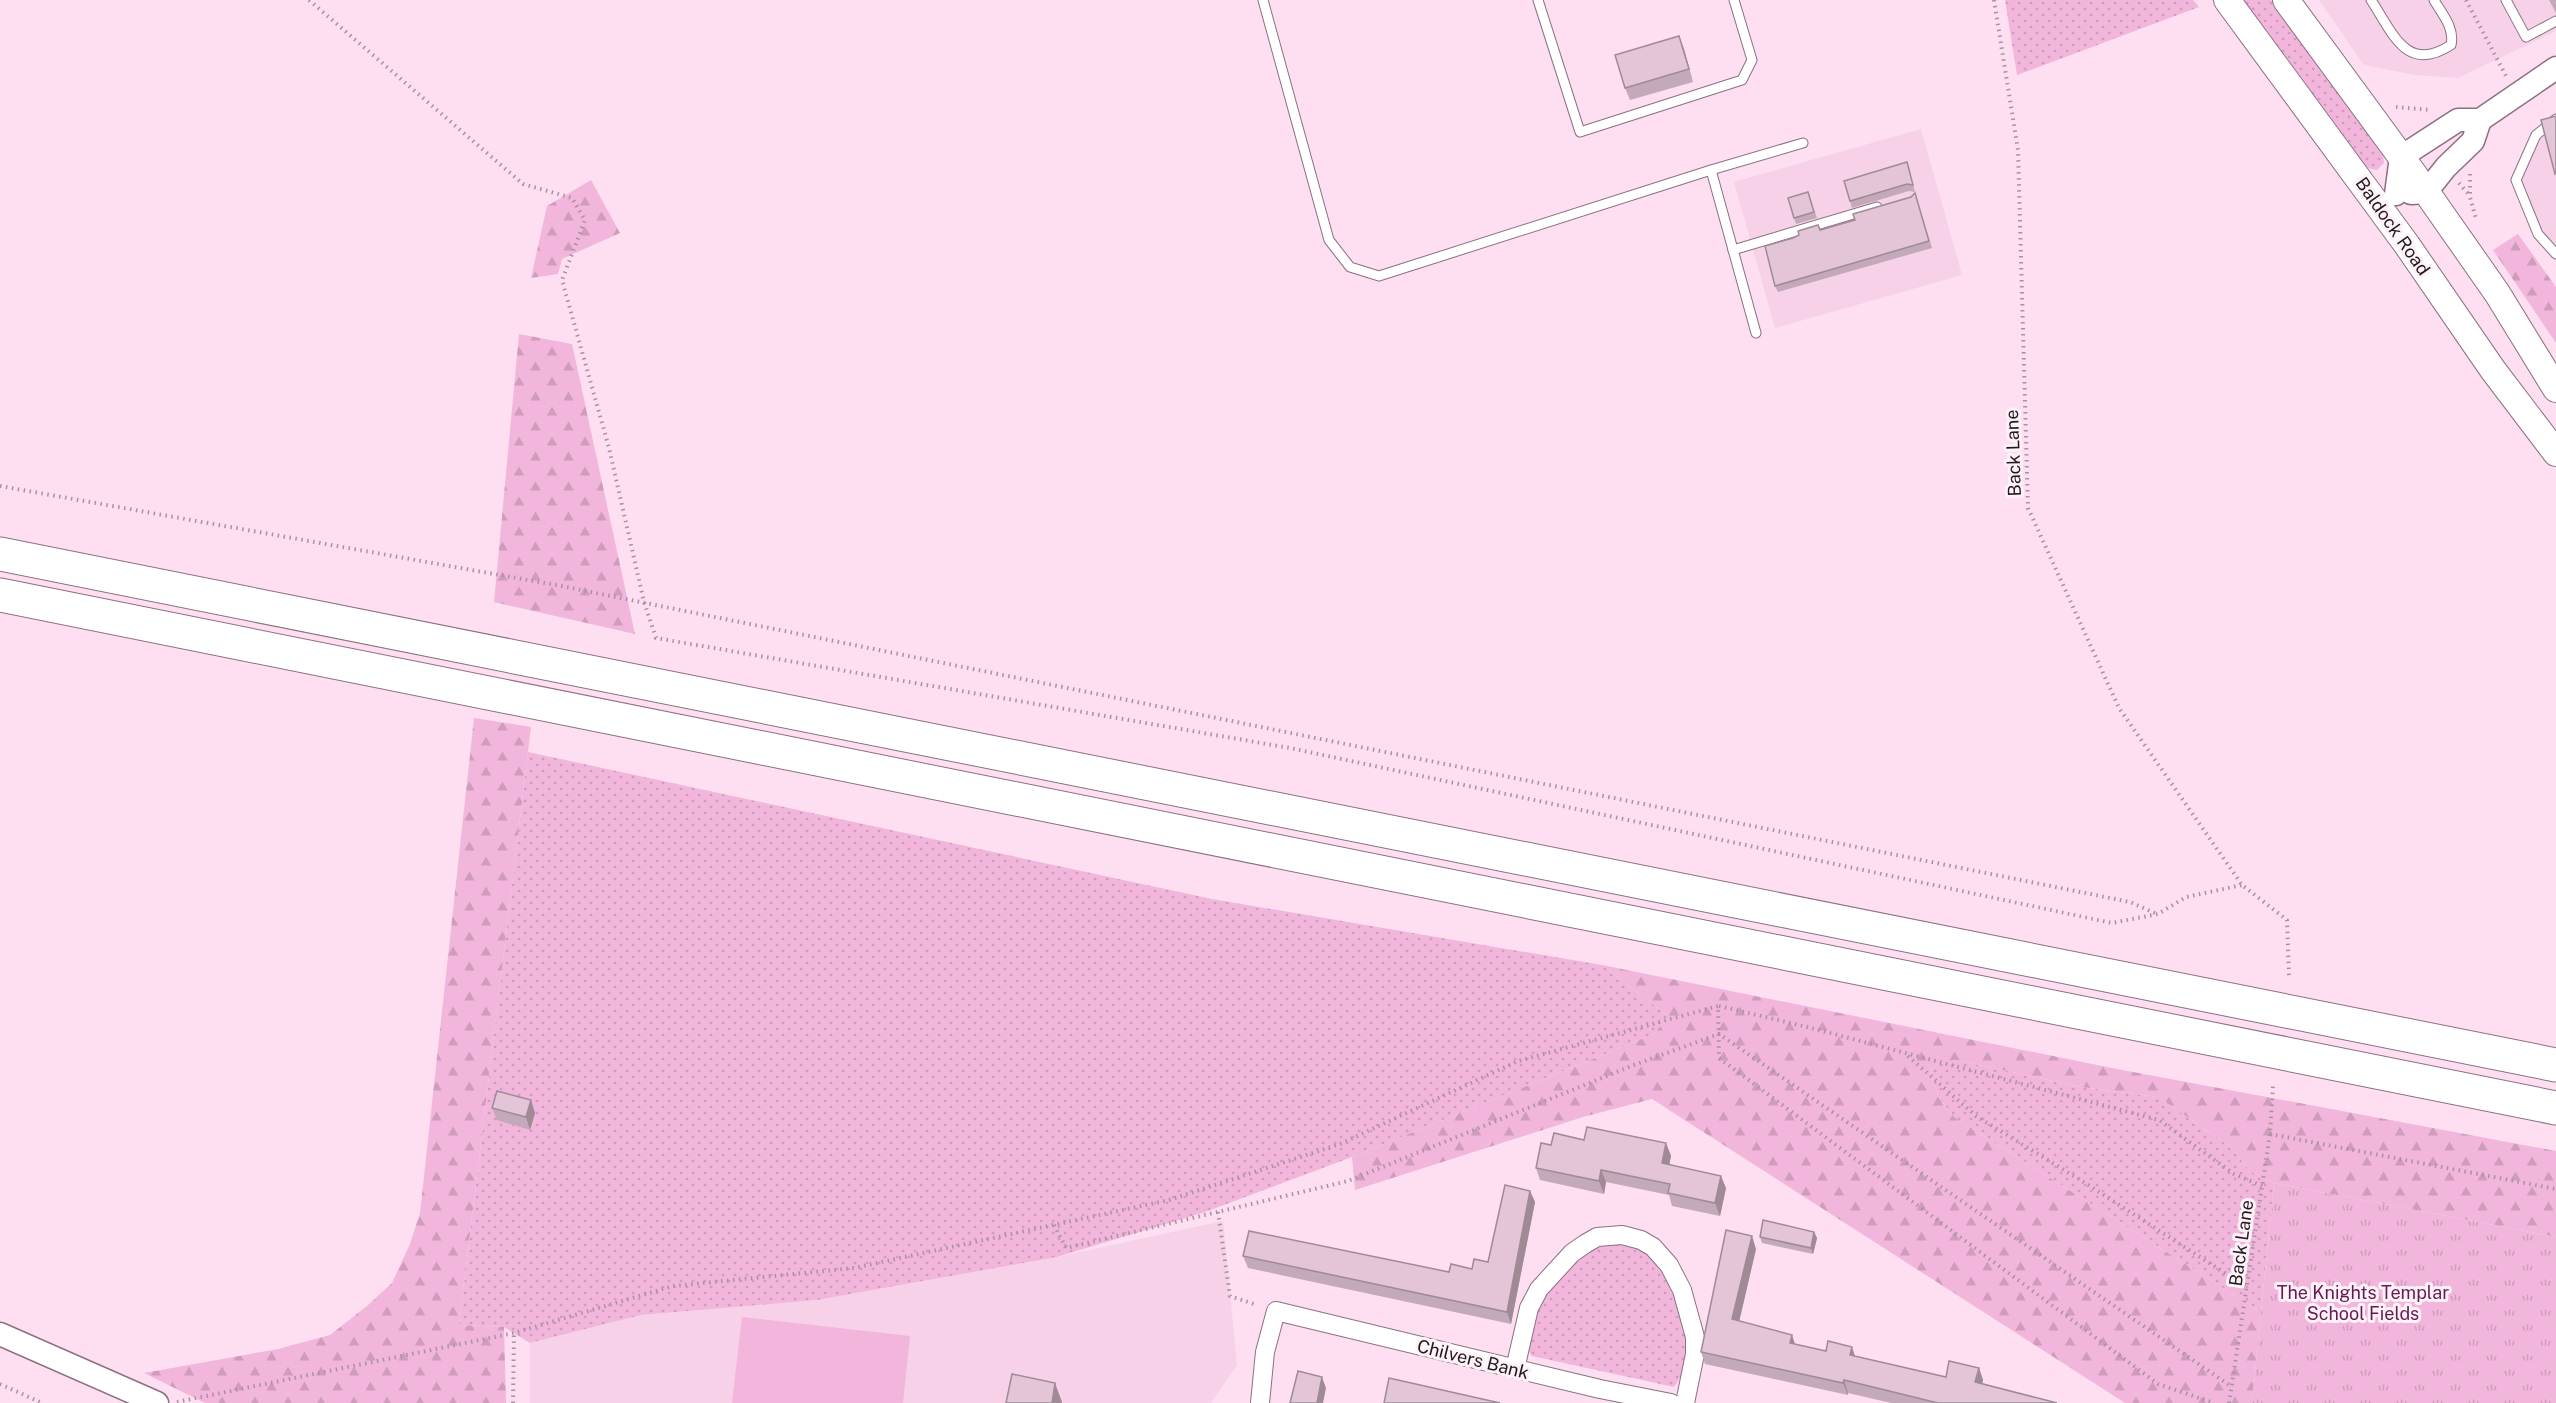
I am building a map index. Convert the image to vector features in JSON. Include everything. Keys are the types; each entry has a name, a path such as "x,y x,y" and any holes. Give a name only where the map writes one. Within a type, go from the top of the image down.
{"highway":[{"path":"0,554 2556,1065"},
{"path":"0,595 2556,1107"}],"main road":[{"name":"Baldock Road","path":"2227,0 2388,200 2493,370 2556,453"},
{"path":"2286,0 2497,293 2556,389"}],"street":[{"path":"2480,120 2473,141 2446,167 2426,192 2388,200 2401,157 2458,120 2480,120 2556,68"},
{"path":"1515,1369 1528,1308 1539,1289 1572,1253 1585,1244 1597,1237 1622,1235 1653,1246 1670,1265 1682,1290 1695,1337 1695,1354 1685,1403"},
{"path":"1260,1403 1265,1352 1276,1311"},
{"name":"Chilvers Bank","path":"1276,1311 1515,1369 1599,1396 1671,1403"},
{"path":"0,1334 157,1403"}],"lane":[{"path":"1263,0 1329,240 1350,267 1379,276 1803,143"},
{"path":"1539,0 1580,132 1742,80 1752,60 1734,0"},
{"path":"2371,0 2403,49 2423,56 2444,50 2451,45 2453,37 2451,29 2434,0"},
{"path":"2506,0 2526,37 2556,21"},
{"path":"2556,119 2536,135 2516,180 2538,234 2556,254"},
{"path":"1711,170 1756,333"},
{"path":"1733,250 1889,204"}],"path":[{"path":"309,0 523,184 572,198 585,220 562,280 609,448 644,602 656,638 1290,748 2112,923 2158,914 2186,897 2242,885"},
{"name":"Back Lane","path":"1994,0 2018,150 2028,508 2119,708 2242,885 2287,920 2289,977"},
{"path":"2466,0 2508,80"},
{"path":"2396,107 2436,110"},
{"path":"2469,168 2470,197"},
{"path":"0,486 367,549 644,602 2130,902 2158,914"},
{"path":"1718,1006 1719,1058 2158,1384 2214,1403"},
{"path":"172,1403 514,1334 673,1286 854,1268 1169,1200 1340,1144 1518,1062 1718,1006 1807,1027 2159,1120 2234,1174 2262,1186"},
{"path":"1054,1225 1066,1248 1348,1181 1634,1065 1719,1034"},
{"path":"1719,1034 2232,1387"},
{"path":"1907,1055 1976,1116 2248,1288"},
{"name":"Back Lane","path":"2229,1403 2271,1134 2273,1086"},
{"path":"2271,1134 2556,1189"},
{"path":"1218,1212 1230,1296 1276,1311"},
{"path":"513,1403 514,1334"},
{"path":"0,1384 42,1403"}],"shaded area":[{"path":"2319,0 2556,0 2556,31 2458,78 2415,75 2364,65"},
{"path":"2556,119 2556,254 2538,234 2516,180 2536,135"},
{"path":"1921,129 1962,275 1775,328 1734,182"},
{"path":"1223,1221 1237,1365 1211,1403 530,1403 530,1343 641,1315 817,1300 1057,1257"}],"green space":[{"path":"2005,0 2193,0 2199,7 2017,75"},
{"path":"2241,0 2271,0 2311,50 2383,153 2384,163 2377,170 2367,168 2320,110"},
{"path":"591,180 620,233 562,259 558,274 531,278 547,206"},
{"path":"2518,234 2556,287 2556,343 2493,250"},
{"path":"519,334 572,344 635,634 494,602"},
{"path":"474,718 531,727 459,1325 504,1327 506,1403 205,1403 144,1373 278,1349 330,1335 392,1283 410,1244 420,1213"},
{"path":"528,752 1212,899 1602,965 1668,1016 1654,1034 1352,1157 1205,1212 1057,1257 817,1300 641,1315 530,1343 504,1327 459,1325"},
{"path":"1602,965 2117,1069 2556,1151 2556,1237 2274,1183 2250,1171 2231,1147 2158,1097 2081,1087 1956,1060 1939,1063 1930,1071 1939,1098 1954,1117 2261,1312 2252,1403 2125,1403 1652,1099 1583,1117 1355,1190 1352,1157 1654,1034 1668,1016"},
{"path":"1956,1060 2081,1087 2158,1097 2231,1147 2250,1171 2274,1183 2261,1312 1954,1117 1939,1098 1930,1071 1939,1063"},
{"name":"The Knights Templar School Fields","path":"2274,1183 2556,1237 2556,1403 2252,1403"},
{"path":"1617,1242 1650,1254 1661,1263 1670,1281 1690,1339 1686,1364 1674,1387 1532,1356 1528,1350 1541,1296 1588,1247"},
{"path":"742,1317 910,1336 903,1403 732,1403"}],"building":[{"path":"1679,36 1689,69 1625,88 1615,55"},
{"path":"2556,116 2556,173 2555,174 2541,120"},
{"path":"1907,162 1913,185 1907,184 1850,201 1844,181"},
{"path":"1808,192 1814,212 1794,218 1788,198"},
{"path":"1915,193 1929,241 1775,286 1765,246 1793,238 1799,235 1798,231 1818,225 1820,230 1855,220 1853,214 1911,197"},
{"path":"497,1091 531,1100 526,1117 492,1108"},
{"path":"1587,1127 1666,1143 1662,1163 1721,1176 1715,1203 1668,1193 1670,1184 1601,1170 1599,1181 1536,1168 1541,1143 1551,1145 1554,1133 1584,1140"},
{"path":"1505,1185 1530,1191 1507,1312 1243,1256 1249,1231 1449,1272 1451,1264 1472,1269 1474,1259 1488,1262"},
{"path":"1763,1220 1814,1232 1811,1248 1760,1237"},
{"path":"1726,1230 1752,1236 1732,1319 1792,1335 1790,1343 1826,1351 1828,1341 1852,1347 1850,1355 1946,1377 1949,1361 1979,1368 1975,1382 2057,1403 1938,1403 1844,1380 1843,1383 1701,1352"},
{"path":"1298,1371 1322,1377 1317,1403 1290,1403"},
{"path":"1012,1374 1055,1383 1052,1403 1006,1403"},
{"path":"1389,1378 1500,1403 1384,1403"}]}
